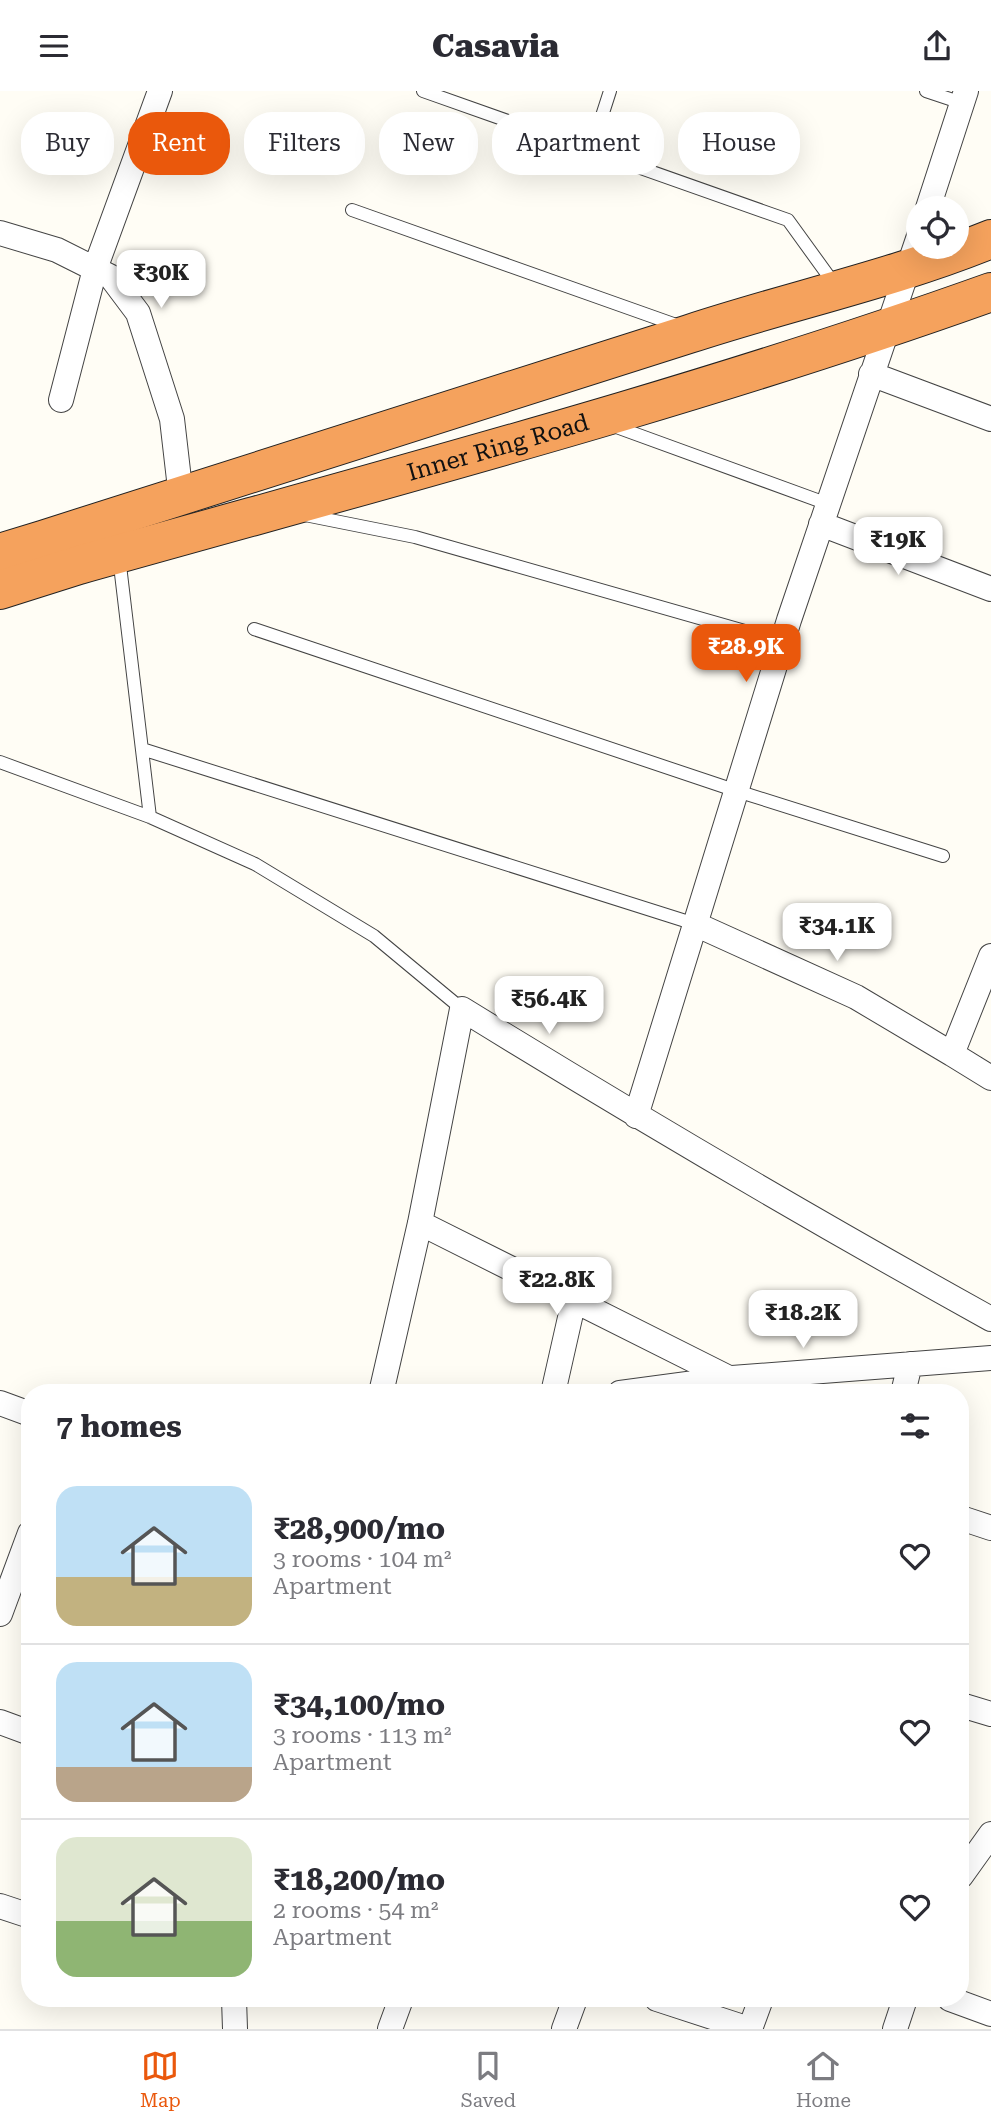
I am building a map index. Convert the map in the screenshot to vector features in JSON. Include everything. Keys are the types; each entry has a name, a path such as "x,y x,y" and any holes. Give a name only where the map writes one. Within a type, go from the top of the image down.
{"highway":[{"path":"969,243 991,239"},
{"path":"0,553 694,332 839,291 906,256"},
{"name":"Inner Ring Road","path":"0,590 594,419 886,330 991,292"}],"street":[{"path":"61,400 95,269 160,91"},
{"path":"932,196 964,97"},
{"path":"0,233 57,250 111,277 138,313 172,419 181,497"},
{"path":"636,1116 783,642 911,259"},
{"path":"871,374 991,419"},
{"path":"825,514 991,589"},
{"path":"695,924 856,997 991,1077"},
{"path":"952,1054 991,956"},
{"path":"383,1384 420,1223 462,1009 636,1116 991,1319"},
{"path":"420,1223 574,1300 728,1384"},
{"path":"555,1384 574,1300"},
{"path":"739,1384 910,1364 991,1358"},
{"path":"905,1384 910,1364"},
{"path":"0,1403 21,1411"},
{"path":"969,1521 991,1528"},
{"path":"0,1614 21,1557"},
{"path":"969,1707 991,1714"},
{"path":"0,1722 21,1730"},
{"path":"969,1865 991,1834"},
{"path":"0,1906 21,1913"},
{"path":"969,2006 991,2014"},
{"path":"234,2007 235,2029"},
{"path":"390,2029 398,2007"},
{"path":"564,2029 572,2007"},
{"path":"682,2007 750,2029 758,2007"},
{"path":"895,2029 902,2007"}],"lane":[{"path":"423,91 492,115"},
{"path":"603,112 610,91"},
{"path":"926,91 964,97"},
{"path":"661,175 788,220 839,291"},
{"path":"352,210 694,332"},
{"path":"594,419 825,514"},
{"path":"278,509 415,537 783,642"},
{"path":"119,554 150,817"},
{"path":"254,629 737,791 943,856"},
{"path":"142,749 695,924"},
{"path":"0,762 150,817 255,864 374,936 462,1009"}]}
